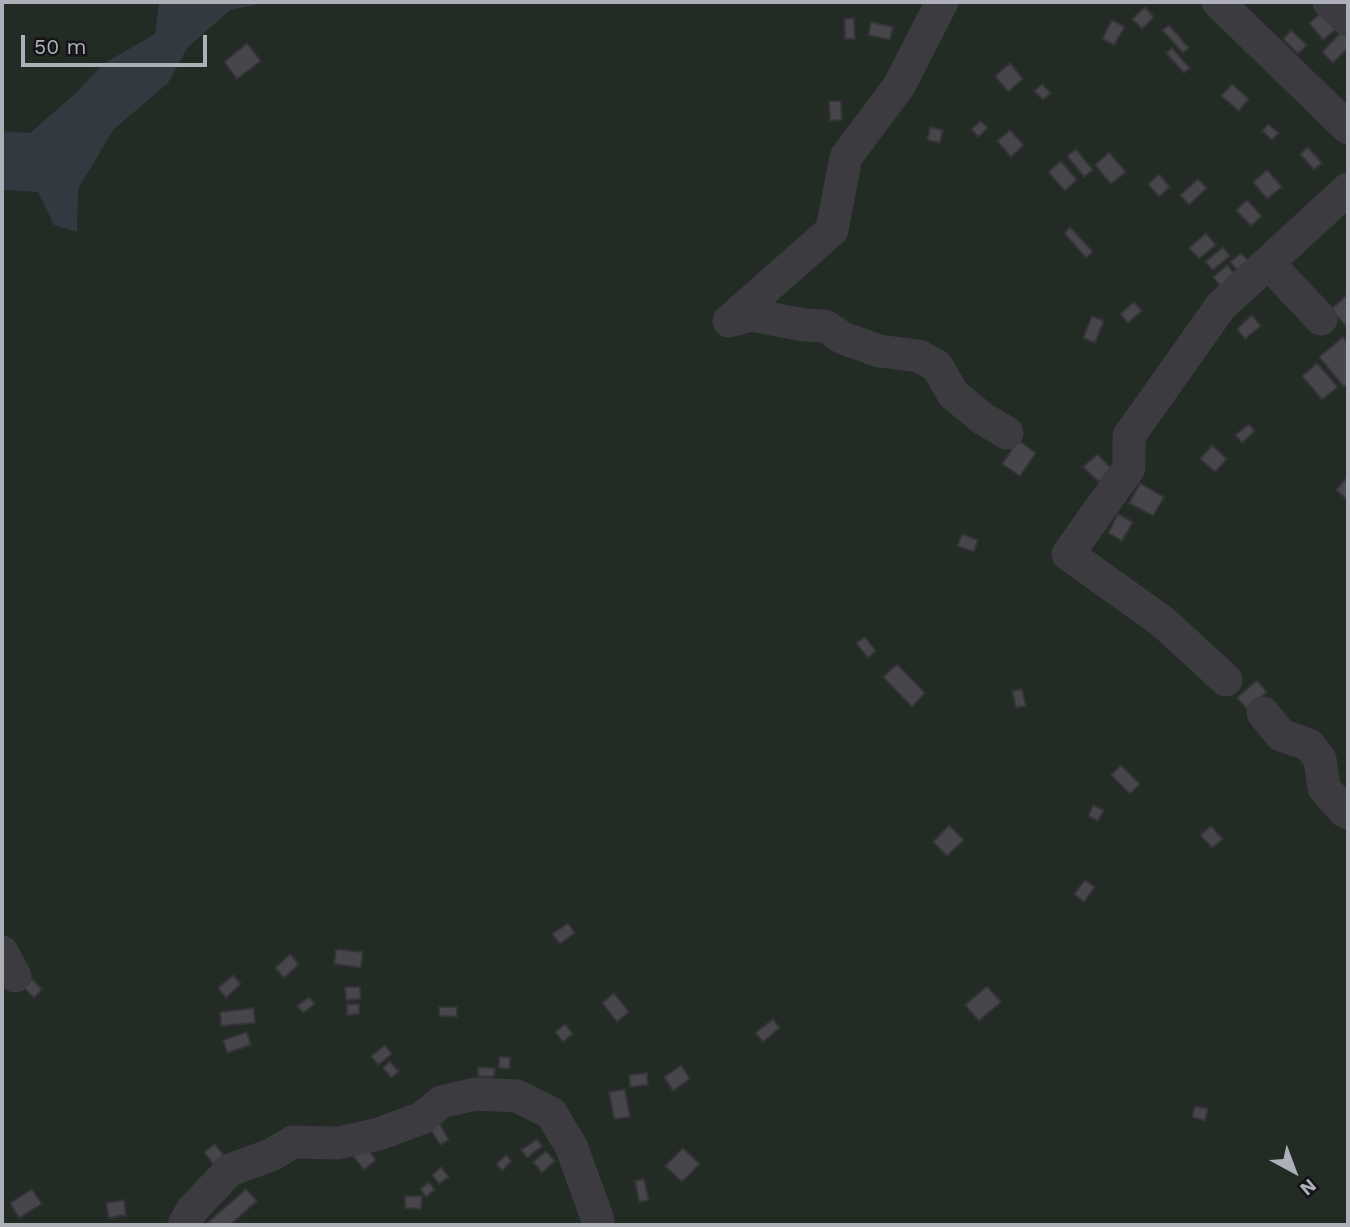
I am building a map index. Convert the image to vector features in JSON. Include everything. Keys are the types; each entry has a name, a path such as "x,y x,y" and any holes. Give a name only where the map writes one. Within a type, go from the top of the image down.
{"street":[{"path":"942,2 899,86 846,156 832,230 729,321 751,316 825,326 843,338 879,351 919,356 937,366 953,394 982,418 1007,433"},
{"path":"1218,2 1348,128"},
{"path":"1329,2 1348,20"},
{"path":"1226,680 1163,622 1068,554 1129,468 1129,436 1221,306 1346,196"},
{"path":"1268,263 1321,319"},
{"path":"1264,713 1281,735 1309,744 1320,759 1324,788 1348,813"},
{"path":"184,1225 192,1210 230,1170 271,1155 293,1142 338,1143 379,1134 422,1118 441,1102 475,1094 517,1096 551,1113 571,1146 598,1220"}],"shaded area":[{"path":"2,2 1348,2 1348,1225 2,1225"},
{"path":"159,2 270,2 230,10 187,48 168,83 114,129 78,189 77,232 54,225 38,192 2,190 2,131 30,133 74,95 103,64 155,34"}],"building":[{"path":"1145,7 1154,17 1142,29 1132,19"},
{"path":"1326,9 1340,26 1323,40 1309,23"},
{"path":"854,18 855,39 845,39 844,19"},
{"path":"1112,20 1125,27 1114,45 1102,39"},
{"path":"871,22 893,27 890,40 868,35"},
{"path":"1169,25 1189,48 1183,53 1162,30"},
{"path":"1348,25 1348,48 1333,63 1322,52"},
{"path":"1291,30 1307,45 1298,54 1283,39"},
{"path":"247,43 261,61 237,79 224,62"},
{"path":"1172,48 1190,68 1184,73 1166,53"},
{"path":"1010,63 1023,79 1008,92 995,76"},
{"path":"1042,84 1051,93 1043,100 1034,91"},
{"path":"1232,84 1249,99 1239,111 1221,96"},
{"path":"829,101 841,101 842,120 830,121"},
{"path":"981,121 988,128 978,137 971,129"},
{"path":"1268,124 1279,133 1272,140 1262,131"},
{"path":"930,127 943,130 940,143 927,140"},
{"path":"1010,130 1024,145 1011,157 997,141"},
{"path":"1308,147 1322,163 1314,170 1300,154"},
{"path":"1076,149 1093,170 1084,177 1067,156"},
{"path":"1109,152 1126,172 1111,184 1095,165"},
{"path":"1061,161 1077,180 1065,191 1048,172"},
{"path":"1267,170 1282,187 1267,199 1253,182"},
{"path":"1159,174 1170,187 1159,197 1148,184"},
{"path":"1198,179 1207,188 1189,205 1180,195"},
{"path":"1247,200 1262,216 1251,226 1236,210"},
{"path":"1070,227 1093,252 1086,258 1064,233"},
{"path":"1206,233 1216,245 1199,259 1189,248"},
{"path":"1223,247 1230,256 1213,270 1205,262"},
{"path":"1241,253 1249,261 1238,271 1230,262"},
{"path":"1227,265 1236,275 1221,287 1213,277"},
{"path":"1348,294 1348,329 1331,309"},
{"path":"1134,302 1142,311 1128,323 1120,314"},
{"path":"1252,315 1261,326 1245,339 1237,329"},
{"path":"1092,316 1104,321 1095,343 1083,338"},
{"path":"1343,337 1348,343 1348,384 1344,387 1319,357"},
{"path":"1317,363 1338,387 1322,400 1302,376"},
{"path":"1249,424 1255,431 1242,443 1235,435"},
{"path":"1018,440 1036,453 1020,476 1002,464"},
{"path":"1212,445 1227,459 1215,472 1200,459"},
{"path":"1097,454 1112,469 1099,482 1083,467"},
{"path":"1348,476 1348,498 1347,500 1336,490"},
{"path":"1140,483 1164,497 1153,516 1129,503"},
{"path":"1118,514 1133,522 1122,541 1108,533"},
{"path":"962,534 978,540 974,552 957,546"},
{"path":"865,637 876,651 868,658 856,643"},
{"path":"897,664 925,693 912,707 883,677"},
{"path":"1257,680 1267,692 1247,709 1237,698"},
{"path":"1022,689 1026,706 1016,708 1012,691"},
{"path":"1121,765 1140,784 1130,794 1111,775"},
{"path":"1093,805 1104,810 1098,821 1088,816"},
{"path":"949,825 964,840 947,856 933,842"},
{"path":"1211,826 1223,839 1212,848 1200,835"},
{"path":"1085,880 1095,887 1084,902 1074,894"},
{"path":"568,923 575,933 560,944 552,934"},
{"path":"336,949 363,952 361,968 334,964"},
{"path":"290,954 299,964 284,978 275,968"},
{"path":"233,975 241,984 226,998 218,988"},
{"path":"32,979 42,989 34,998 24,988"},
{"path":"987,986 1001,1002 979,1021 965,1005"},
{"path":"345,987 360,987 361,999 346,1000"},
{"path":"614,993 629,1012 617,1022 602,1003"},
{"path":"309,997 315,1004 303,1013 297,1006"},
{"path":"347,1004 359,1004 359,1014 347,1015"},
{"path":"439,1007 457,1007 457,1017 439,1016"},
{"path":"254,1008 255,1023 221,1026 220,1012"},
{"path":"773,1019 780,1028 763,1042 755,1033"},
{"path":"565,1024 573,1034 563,1042 555,1032"},
{"path":"247,1032 251,1045 227,1053 223,1040"},
{"path":"385,1045 392,1054 378,1065 371,1056"},
{"path":"499,1057 510,1057 510,1069 499,1068"},
{"path":"390,1061 399,1072 391,1078 383,1068"},
{"path":"681,1065 690,1079 673,1091 664,1077"},
{"path":"478,1067 495,1068 494,1077 478,1076"},
{"path":"647,1073 648,1085 630,1087 629,1075"},
{"path":"625,1089 630,1117 614,1119 609,1092"},
{"path":"1195,1106 1208,1109 1205,1121 1192,1117"},
{"path":"439,1122 449,1140 440,1145 429,1127"},
{"path":"537,1139 542,1146 527,1158 521,1150"},
{"path":"215,1144 224,1155 213,1164 204,1152"},
{"path":"365,1146 376,1160 364,1170 353,1156"},
{"path":"683,1148 700,1164 682,1182 665,1166"},
{"path":"546,1151 555,1161 542,1173 533,1162"},
{"path":"506,1155 512,1161 502,1171 496,1164"},
{"path":"441,1167 449,1177 439,1184 432,1175"},
{"path":"644,1179 649,1200 639,1202 635,1181"},
{"path":"429,1182 435,1190 426,1197 420,1189"},
{"path":"32,1189 42,1204 19,1218 10,1203"},
{"path":"246,1189 257,1201 230,1225 207,1223"},
{"path":"405,1196 422,1196 421,1209 405,1208"},
{"path":"124,1200 126,1215 109,1218 106,1203"}]}
